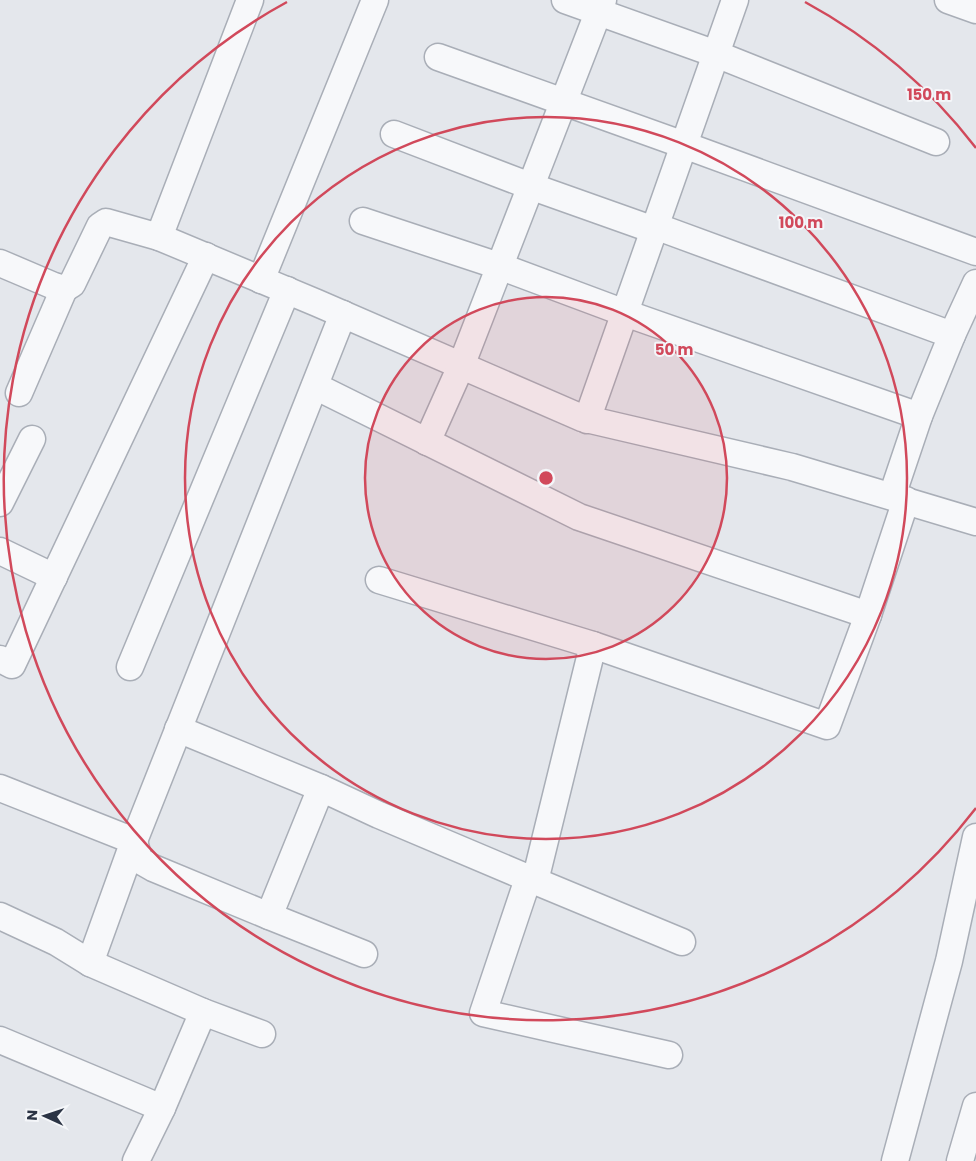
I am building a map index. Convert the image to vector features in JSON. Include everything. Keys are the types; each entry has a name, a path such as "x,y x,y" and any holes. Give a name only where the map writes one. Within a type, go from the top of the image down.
{"street":[{"path":"158,237 250,0"},
{"path":"262,280 375,0"},
{"path":"565,0 600,6 936,142"},
{"path":"587,420 735,0"},
{"path":"948,0 976,10"},
{"path":"427,442 461,366 600,6"},
{"path":"438,57 684,144 976,252"},
{"path":"394,134 530,186 655,228 952,335"},
{"path":"363,221 499,266 625,313 920,416"},
{"path":"19,393 64,289 72,284 100,226 106,222 158,237 206,256 587,420 792,467 976,522"},
{"path":"4,668 54,577 206,256"},
{"path":"0,263 64,289"},
{"path":"378,580 593,645 827,726 868,615 920,416 952,335 976,283"},
{"path":"130,667 286,290"},
{"path":"90,963 134,841 343,314"},
{"path":"315,386 579,517 868,615"},
{"path":"0,503 32,439"},
{"path":"0,551 54,577"},
{"path":"593,645 532,880 483,1013 669,1055"},
{"path":"178,729 682,942"},
{"path":"0,788 134,841"},
{"path":"269,916 321,788"},
{"path":"895,1161 948,961 976,837"},
{"path":"134,841 139,860 153,868 364,954"},
{"path":"0,916 56,942 90,963 203,1012 262,1034"},
{"path":"136,1161 162,1108 203,1012"},
{"path":"0,1040 162,1108"},
{"path":"960,1161 976,1106"}]}
